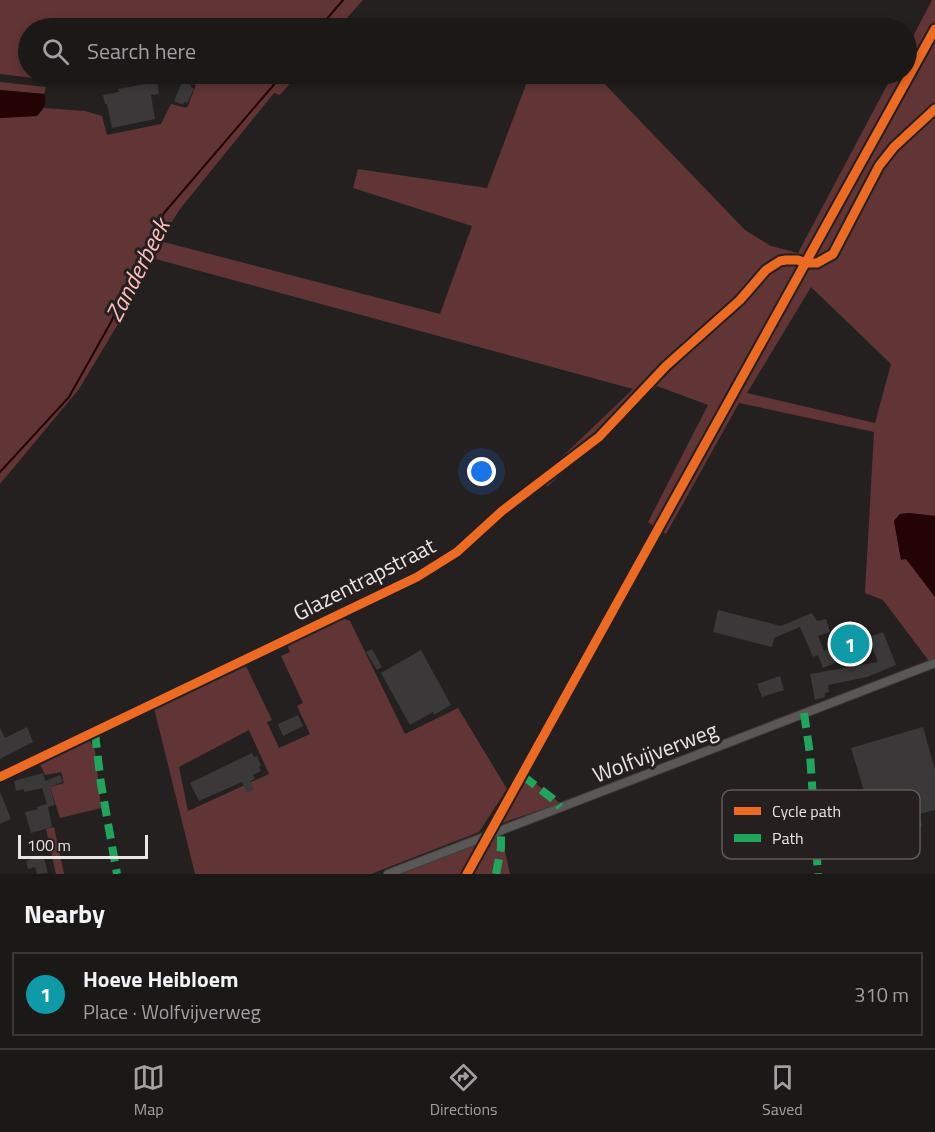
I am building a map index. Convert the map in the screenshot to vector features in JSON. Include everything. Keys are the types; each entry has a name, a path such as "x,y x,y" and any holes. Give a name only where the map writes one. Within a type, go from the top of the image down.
{"street":[{"name":"Glazentrapstraat","path":"0,777 435,568 457,552 502,511 599,437 666,366 740,300 766,270 786,260 817,263 833,254 879,165 894,147 935,109"},
{"name":"Wolfvijverweg","path":"388,874 935,663"}],"shaded area":[{"path":"0,0 363,0 347,18 18,18 18,76 0,74"},
{"path":"932,0 935,0 935,105 921,118 935,114 935,516 900,514 894,521 901,559 906,558 935,597 935,658 929,661 883,600 865,593 874,432 739,403 666,534 648,522 708,405 657,386 547,487 540,478 633,389 152,258 133,299 79,389 0,484 0,118 36,116 44,108 85,111 102,116 107,135 161,124 171,104 187,108 196,85 193,84 289,84 280,95 274,93 180,209 160,241 440,314 472,226 353,188 358,169 487,188 526,84 605,84 745,230 771,246 798,253 888,84 917,84 917,29","holes":["811,287 891,364 875,423 747,393"]},
{"path":"0,82 46,87 44,94 0,90"},
{"path":"0,90 44,94 45,104 37,116 0,118"},
{"path":"900,514 935,516 935,597 906,559 901,560 894,521"},
{"path":"340,617 350,621 405,734 458,708 507,789 479,832 371,874 195,874 154,708 245,664 272,720 267,722 279,748 310,734 297,706 303,703 281,656 290,652 287,644","holes":["249,730 269,774 188,811 179,767"]},
{"path":"85,741 90,741 95,750 101,808 60,818 50,787 64,783 61,772 45,775 39,762"},
{"path":"525,775 560,803 494,826"},
{"path":"54,827 64,874 56,874 46,829"},
{"path":"501,833 510,874 396,874"}],"building":[{"path":"157,84 159,94 151,95 155,119 112,128 103,95 119,92 118,89"},
{"path":"181,84 191,85 194,89 187,103 184,102 183,105 174,101"},
{"path":"718,610 781,626 812,613 817,621 826,619 830,632 818,636 824,651 856,637 858,641 883,632 896,665 867,677 828,685 829,692 825,693 825,697 815,700 810,674 878,662 872,647 823,668 818,655 813,657 800,627 774,638 772,647 713,632"},
{"path":"372,649 382,667 377,670 366,652"},
{"path":"421,650 451,705 410,725 381,673"},
{"path":"780,676 784,690 762,697 757,684"},
{"path":"298,715 303,726 283,736 278,724"},
{"path":"27,727 33,742 0,759 0,728 5,738"},
{"path":"923,727 935,770 935,810 920,814 920,790 864,790 851,748"},
{"path":"252,753 254,757 257,756 261,766 259,767 261,771 253,775 255,779 250,781 254,790 247,793 242,782 199,801 190,783"},
{"path":"43,773 45,781 60,775 63,782 50,787 55,805 48,807 52,827 31,833 25,812 47,804 42,788 24,792 24,789 16,791 14,781"},
{"path":"0,792 11,819 0,824"},
{"path":"43,855 48,873 37,874 35,867 28,869 26,861"}],"waterway":[{"name":"Zanderbeek","path":"328,18 343,0"},
{"name":"Zanderbeek","path":"0,472 69,397 131,285 164,213 274,84"}],"marked path":[{"path":"804,713 812,790"},
{"path":"95,733 101,784 117,874"},
{"path":"523,776 560,807"},
{"path":"496,874 501,848 501,830"},
{"path":"817,859 818,874"}],"cycle path":[{"path":"917,62 935,29"},
{"path":"467,874 905,84"},
{"path":"0,777 417,577 457,552 502,511 599,437 666,366 740,300 766,270 780,261 798,260 805,263 817,263 833,254 879,166 894,147 935,109"}],"place":[{"name":"Hoeve Heibloem","path":"850,644"}]}
